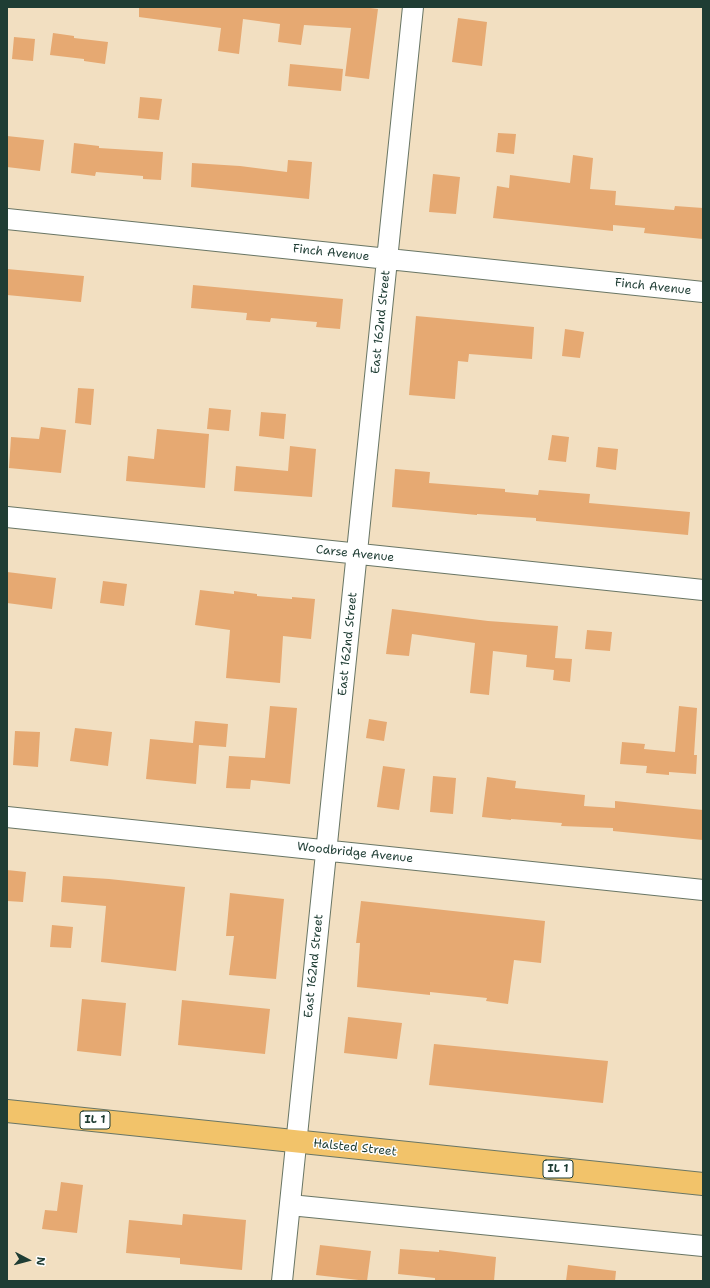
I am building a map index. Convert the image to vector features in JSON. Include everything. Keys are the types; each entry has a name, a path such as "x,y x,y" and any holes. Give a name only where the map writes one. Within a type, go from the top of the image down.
{"main road":[{"name":"Halsted Street","path":"7,1111 703,1184"}],"street":[{"name":"East 162nd Street","path":"282,1281 413,7"},
{"name":"Finch Avenue","path":"7,219 703,292"},
{"name":"Carse Avenue","path":"7,517 703,590"},
{"name":"Woodbridge Avenue","path":"7,817 703,890"},
{"path":"290,1205 703,1246"}],"building":[{"path":"139,7 363,7 378,9 369,79 345,76 351,28 304,25 301,45 278,42 280,24 243,19 239,54 218,51 221,28 139,17"},
{"path":"458,18 487,22 482,66 452,62"},
{"path":"53,33 74,36 74,38 108,42 105,64 84,61 84,59 50,55"},
{"path":"14,37 35,39 33,61 12,59"},
{"path":"290,64 343,69 341,91 288,86"},
{"path":"140,97 162,99 159,120 138,118"},
{"path":"498,133 516,134 514,154 496,152"},
{"path":"7,136 44,140 40,171 7,167"},
{"path":"74,143 99,146 99,148 163,152 161,180 143,179 143,176 96,172 95,176 71,173"},
{"path":"573,155 593,158 590,189 616,191 615,205 674,210 675,206 703,208 703,239 644,233 645,228 613,225 613,231 493,218 497,186 509,188 510,175 570,183"},
{"path":"288,160 312,162 309,199 191,187 192,163 240,166 287,172"},
{"path":"433,174 460,177 456,214 429,212"},
{"path":"7,269 84,276 81,302 7,295"},
{"path":"193,285 343,299 340,329 316,327 317,322 271,318 270,322 246,320 247,313 191,308"},
{"path":"416,316 534,327 532,359 469,354 468,362 458,361 455,399 409,395"},
{"path":"565,329 584,332 580,358 562,356"},
{"path":"78,388 94,389 91,425 75,423"},
{"path":"209,408 231,410 229,431 207,429"},
{"path":"261,412 286,414 284,439 259,436"},
{"path":"41,427 66,430 61,473 9,468 11,437 39,439"},
{"path":"157,429 209,434 205,488 126,481 128,456 154,459"},
{"path":"552,435 569,437 566,462 548,460"},
{"path":"290,446 316,449 312,497 234,491 236,466 288,471"},
{"path":"598,447 618,449 616,470 596,467"},
{"path":"395,469 430,472 429,483 505,489 505,492 538,495 539,490 590,494 589,503 690,512 688,535 536,521 536,518 477,515 392,507"},
{"path":"7,572 56,578 52,609 7,603"},
{"path":"103,581 127,584 124,606 100,603"},
{"path":"200,590 234,594 234,591 257,594 257,596 292,599 292,597 315,599 311,639 283,636 280,683 226,678 230,630 195,625"},
{"path":"392,609 488,621 558,626 555,658 572,659 570,682 553,680 554,670 526,667 527,655 493,651 489,695 470,693 475,643 412,634 409,656 386,654"},
{"path":"587,630 612,632 610,651 585,649"},
{"path":"270,706 297,708 290,784 251,780 250,789 226,788 229,756 265,758"},
{"path":"679,706 697,708 694,755 697,755 696,774 669,772 669,775 646,773 647,766 620,764 622,742 645,744 644,749 675,752"},
{"path":"369,719 387,722 384,741 366,738"},
{"path":"195,721 228,724 226,747 199,745 196,784 146,779 150,739 193,743"},
{"path":"75,728 112,732 108,766 70,761"},
{"path":"15,731 40,732 38,767 13,765"},
{"path":"383,766 405,769 399,810 377,807"},
{"path":"433,776 456,778 453,814 430,812"},
{"path":"487,777 516,781 515,788 585,795 584,806 615,808 615,801 703,810 703,840 613,831 613,828 561,826 562,823 482,817"},
{"path":"7,870 26,872 23,902 7,901"},
{"path":"63,876 185,887 176,971 101,962 106,906 61,902"},
{"path":"230,893 284,899 276,979 229,975 234,936 226,936"},
{"path":"361,901 545,921 541,963 514,960 508,1004 486,1001 487,998 430,992 430,995 357,987 360,943 356,943"},
{"path":"52,925 73,927 71,948 50,947"},
{"path":"82,999 126,1003 121,1056 77,1051"},
{"path":"182,1000 270,1009 265,1054 178,1045"},
{"path":"348,1017 402,1023 397,1059 344,1053"},
{"path":"434,1044 608,1061 603,1103 429,1085"},
{"path":"61,1182 83,1185 77,1233 42,1229 45,1210 57,1211"},
{"path":"183,1214 246,1220 242,1270 180,1264 180,1258 126,1253 129,1220 182,1225"},
{"path":"320,1245 371,1251 367,1281 316,1275"},
{"path":"400,1249 439,1252 439,1250 496,1257 494,1281 435,1281 435,1278 398,1274"},
{"path":"568,1265 616,1271 615,1281 566,1281"}]}
